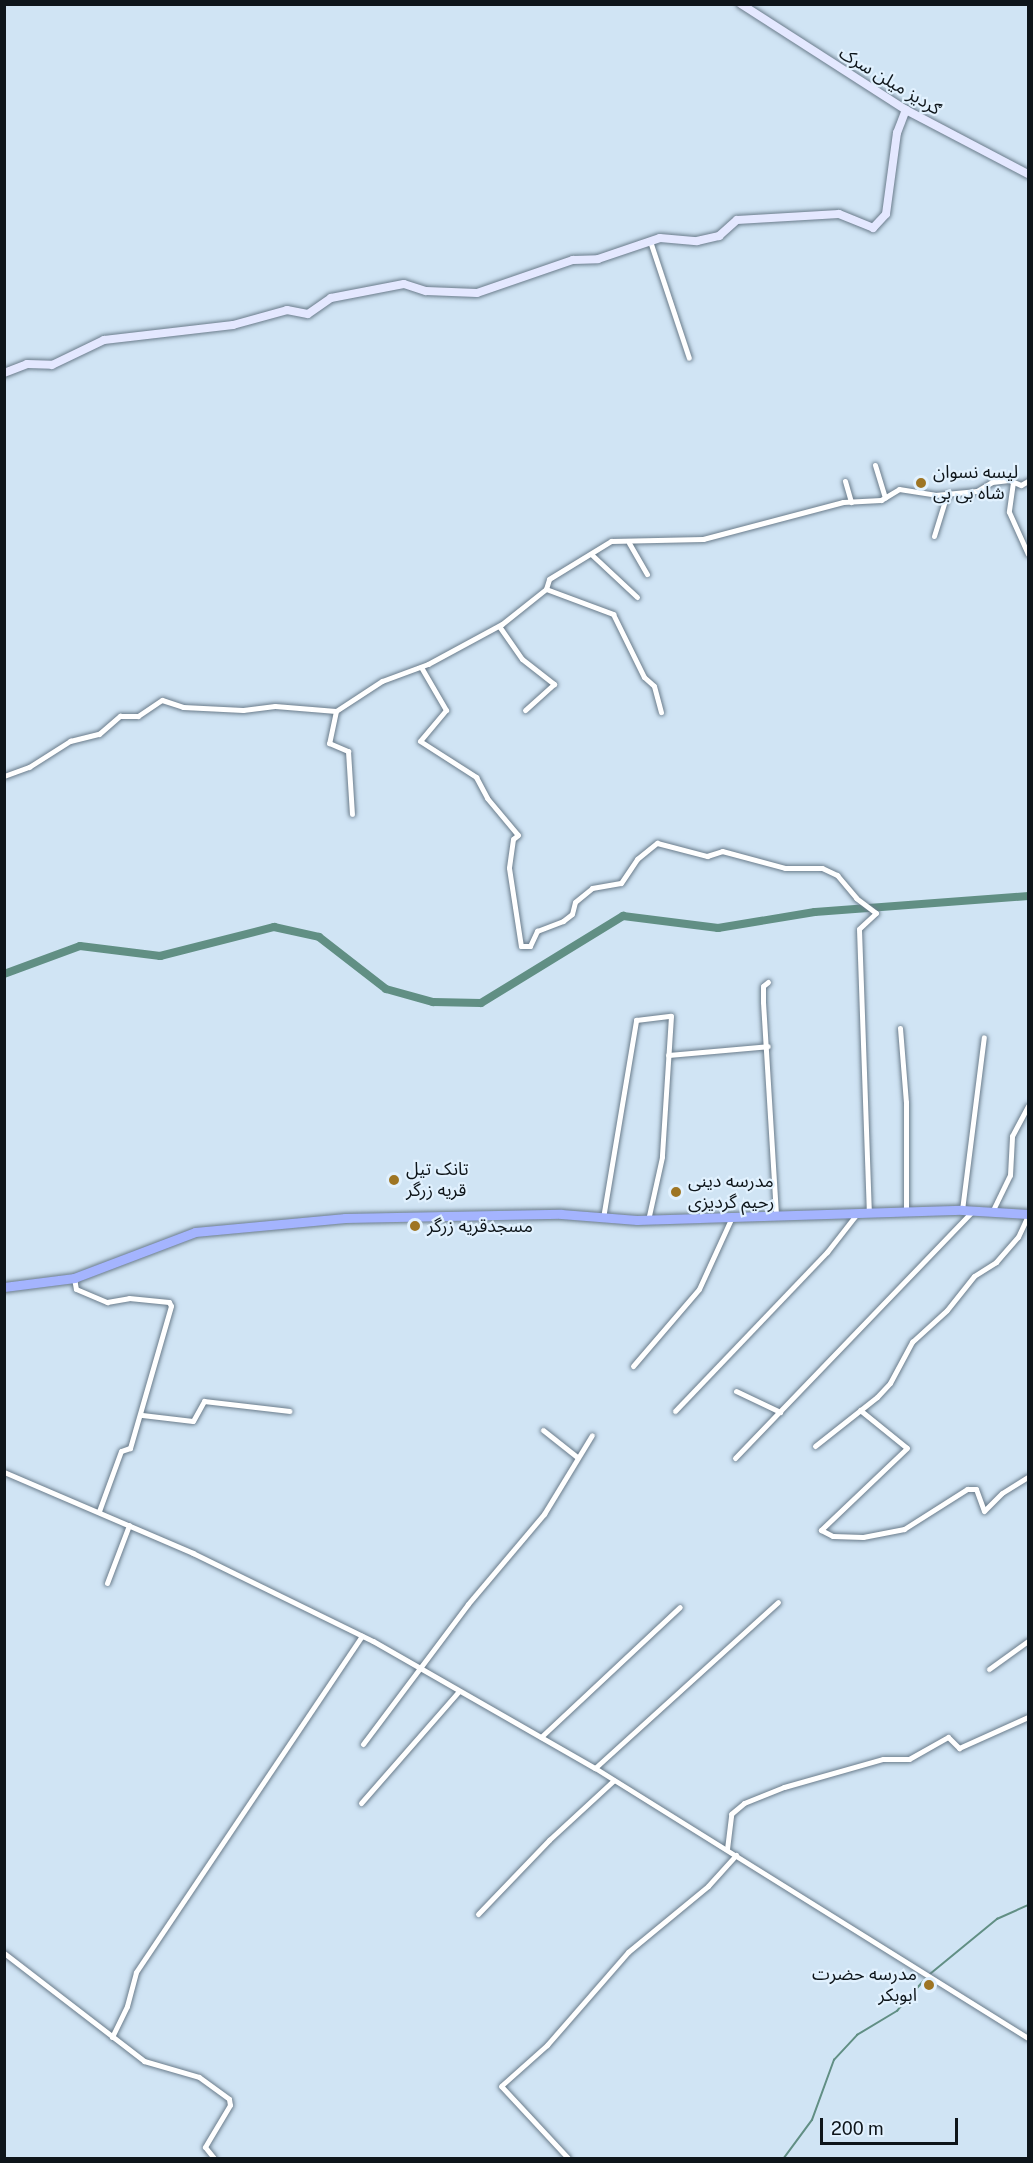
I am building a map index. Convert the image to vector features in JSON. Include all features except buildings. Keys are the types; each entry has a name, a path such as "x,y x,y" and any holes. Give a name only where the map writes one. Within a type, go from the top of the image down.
{"highway":[{"path":"4,1287 75,1278 195,1232 442,1214 648,1220 776,1218 962,1210 1029,1215"}],"street":[{"name":"ګردیز میلن سرک","path":"741,4 906,110 1029,174"},
{"path":"4,373 27,364 52,365 104,340 232,325 287,310 308,314 331,298 404,284 426,291 477,293 573,260 598,259 660,238 697,241 718,236 737,220 839,214 873,228 886,214 897,133 906,110"},
{"path":"651,241 688,358"},
{"path":"875,465 885,498"},
{"path":"845,481 851,502"},
{"path":"4,776 29,767 70,741 99,734 120,716 138,716 162,700 183,707 243,710 275,706 336,711 382,681 421,667 499,626 546,589 549,579 611,541 629,543 703,539 851,502 885,498 905,489 947,494 978,490 992,482 1013,482 1029,489"},
{"path":"1013,482 1009,512 1029,554"},
{"path":"1022,485 1029,482"},
{"path":"934,536 947,494"},
{"path":"629,543 646,574"},
{"path":"591,554 637,597"},
{"path":"546,589 613,614 644,677 654,686 661,712"},
{"path":"499,626 522,659 554,684 525,710"},
{"path":"421,667 446,710 420,741 476,777 487,798 518,835 513,839 509,868 521,946 530,946 537,930 563,921 572,914 575,902 592,888 621,883 637,859 657,843 707,856 722,851 785,868 822,868 837,875 856,898 876,913 859,929 869,1215"},
{"path":"336,711 329,743 348,751 352,814"},
{"path":"768,982 763,986 776,1218"},
{"path":"603,1218 636,1020 671,1016 662,1157 648,1220"},
{"path":"900,1028 906,1102 906,1213"},
{"path":"962,1210 984,1037"},
{"path":"668,1055 768,1046"},
{"path":"992,1212 1010,1175 1012,1136 1029,1106"},
{"path":"735,1458 973,1211"},
{"path":"675,1411 827,1252 856,1215"},
{"path":"815,1446 890,1383 912,1342 947,1310 974,1276 996,1262 1018,1237 1029,1215"},
{"path":"633,1366 699,1288 731,1219"},
{"path":"75,1278 76,1289 107,1302 129,1298 171,1304 142,1415 130,1448 121,1451 99,1511"},
{"path":"735,1391 780,1412"},
{"path":"142,1415 193,1421 204,1401 289,1411"},
{"path":"860,1410 907,1448 821,1530 833,1536 863,1537 904,1529 967,1489 975,1489 984,1511 1002,1492 1029,1478"},
{"path":"543,1430 578,1457"},
{"path":"363,1744 422,1670 468,1604 544,1514 592,1435"},
{"path":"4,1472 99,1511 362,1636 595,1768 1029,2038"},
{"path":"107,1582 129,1525"},
{"path":"595,1768 778,1602"},
{"path":"540,1737 680,1607"},
{"path":"112,2037 127,2006 136,1972 362,1636"},
{"path":"989,1669 1029,1641"},
{"path":"361,1803 459,1691"},
{"path":"727,1849 731,1814 744,1803 784,1787 883,1759 909,1759 948,1737 959,1748 1029,1717"},
{"path":"478,1914 549,1840 614,1780"},
{"path":"568,2158 501,2086 547,2045 628,1952 708,1886 736,1855"},
{"path":"4,1953 144,2061 199,2077 229,2099 230,2105 205,2147 214,2158"}],"waterway":[{"path":"4,974 80,946 160,956 274,927 319,937 386,989 433,1002 481,1003 623,916 718,928 815,912 1028,896"},
{"path":"930,1974 997,1919 1028,1905"},
{"path":"784,2158 812,2120 834,2060 857,2035 897,2011 926,1978"}],"place":[{"name":"لیسه نسوان شاه بی بی","path":"921,483"},
{"name":"تانک تیل قریه زرگر","path":"394,1180"},
{"name":"مدرسه دینی رحیم گردیزی","path":"676,1192"},
{"name":"مسجدقریه زرگر","path":"415,1226"},
{"name":"مدرسه حضرت ابوبکر","path":"929,1985"}]}
